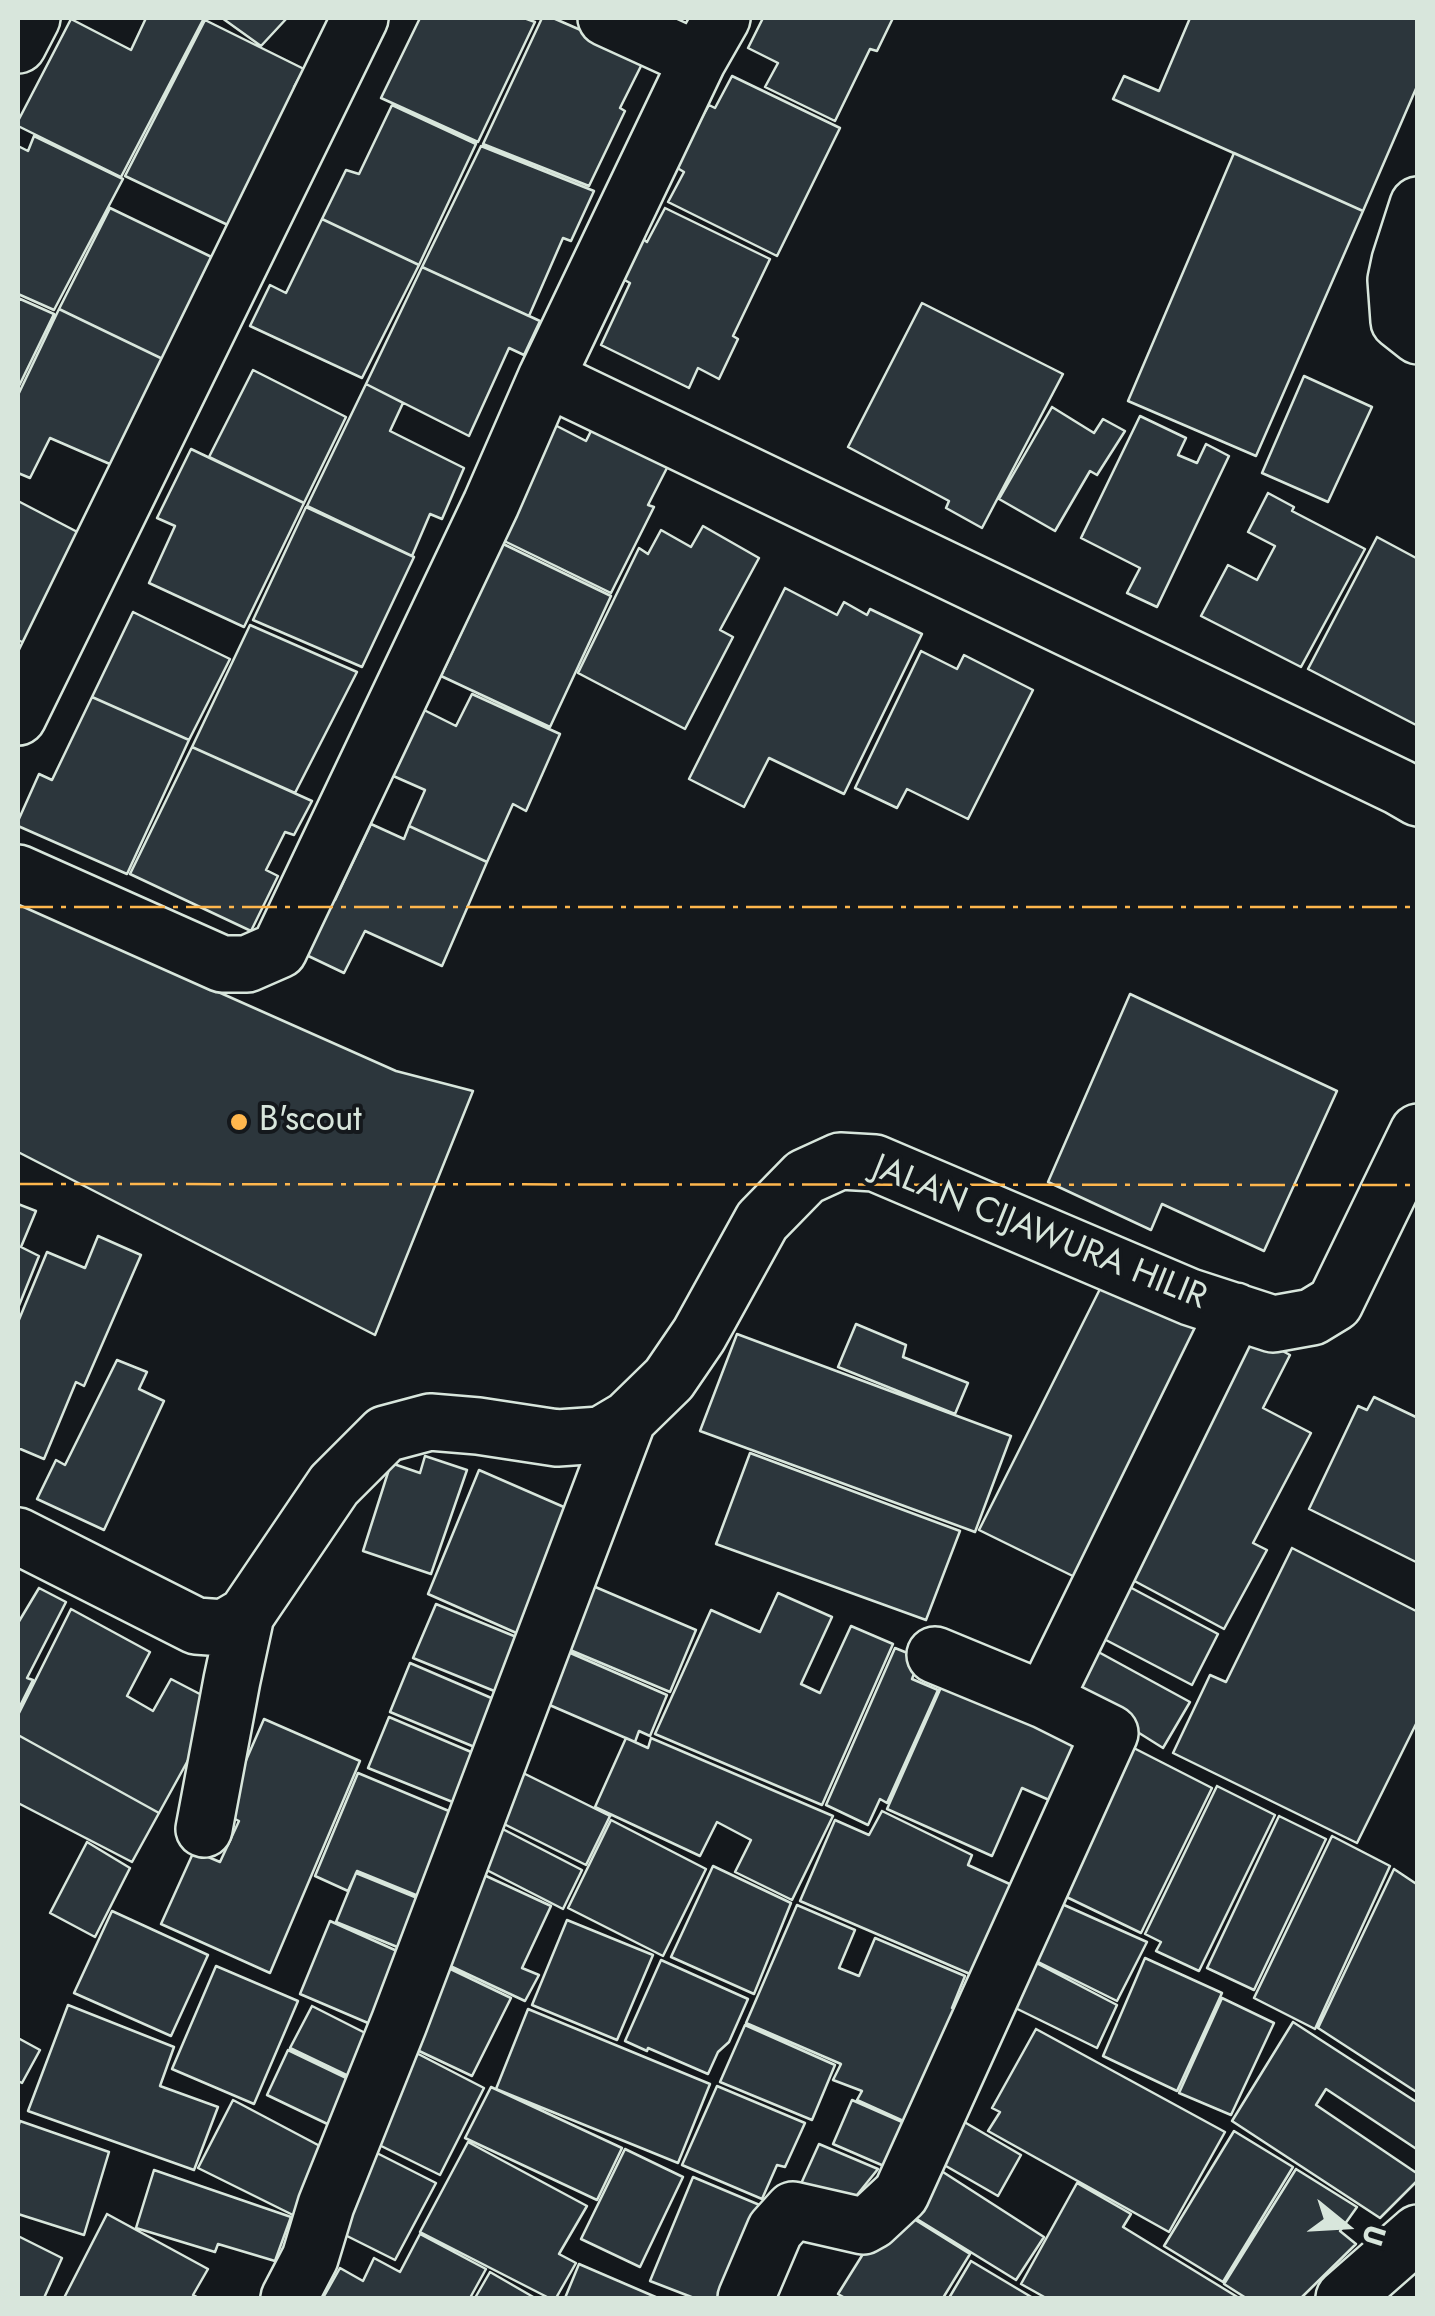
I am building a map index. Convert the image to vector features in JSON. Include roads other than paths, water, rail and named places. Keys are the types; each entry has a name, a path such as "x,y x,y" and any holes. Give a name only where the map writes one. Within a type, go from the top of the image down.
{"street":[{"path":"18,45 32,18"},
{"path":"18,717 360,18"},
{"path":"18,873 222,964 247,964 279,950 491,504 546,378 710,39 606,18"},
{"path":"1418,205 1396,280 1399,321 1418,336"},
{"path":"546,378 1418,798"},
{"name":"JALAN CIJAWURA HILIR","path":"246,1615 334,1485 385,1434 430,1422 557,1438 601,1434 628,1419 669,1379 699,1335 762,1221 805,1177 840,1161 875,1163 1190,1296 1273,1324 1312,1317 1335,1302 1418,1132"},
{"path":"1044,1700 1235,1312"},
{"path":"289,2298 310,2258 326,2205 400,2022 628,1419"},
{"path":"18,1536 196,1626 224,1628 246,1615"},
{"path":"204,1828 246,1615"},
{"path":"746,2298 775,2230 794,2210 863,2226 900,2194 1110,1733 1044,1700 935,1656"},
{"path":"1344,2298 1418,2234"}],"place":[{"name":"B'scout","path":"239,1122"}]}
